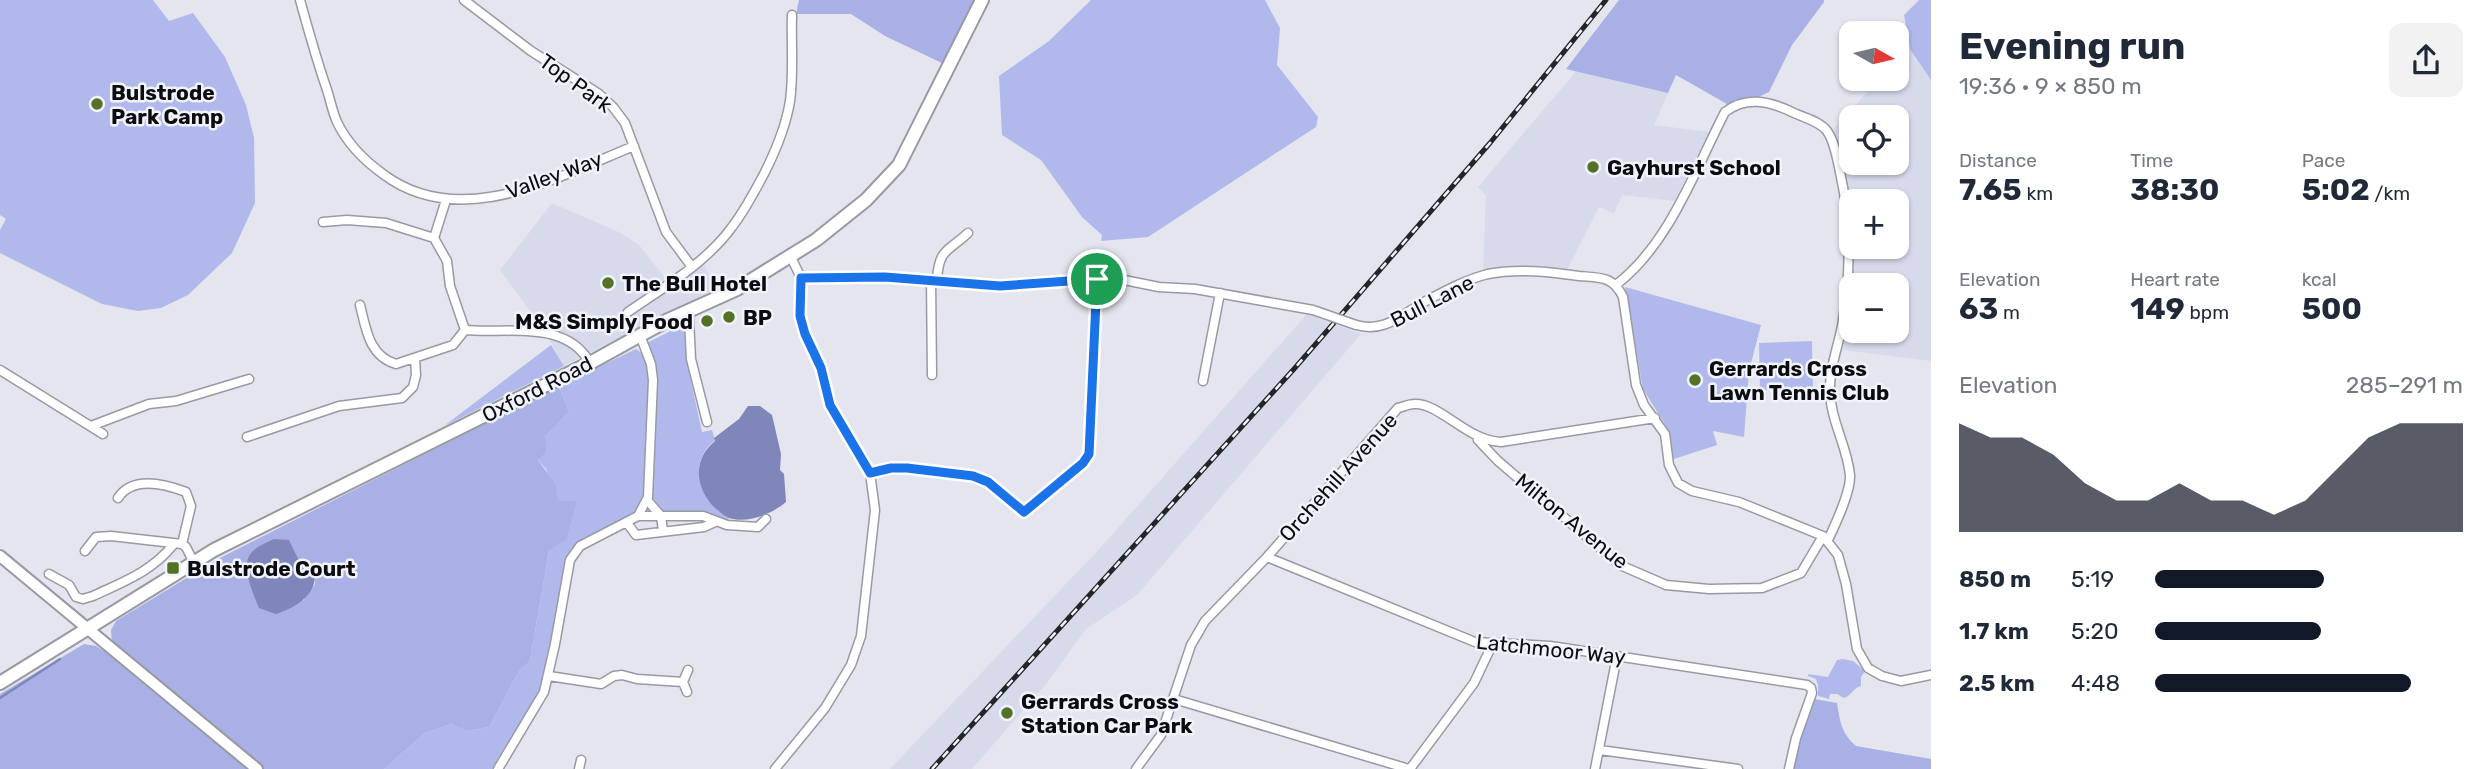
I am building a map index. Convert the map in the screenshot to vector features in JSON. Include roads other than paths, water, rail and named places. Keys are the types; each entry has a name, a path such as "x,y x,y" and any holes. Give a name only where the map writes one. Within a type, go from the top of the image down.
{"main road":[{"name":"Oxford Road","path":"0,682 226,544 590,363 686,312 737,289 791,257 866,200 899,165 982,0"},
{"path":"0,556 257,769"}],"street":[{"name":"Valley Way","path":"300,0 338,123 355,149 390,179 409,190 446,200 493,197 514,192 634,146"},
{"name":"Top Park","path":"464,0 531,51 599,94 613,107 625,123 666,232 692,267"},
{"path":"628,312 692,267 731,230 754,194 773,156 790,100 792,15"},
{"name":"Milton Avenue","path":"1475,437 1498,461 1620,565 1666,585 1709,589 1762,588 1801,573 1826,538 1842,506 1850,478 1846,454 1832,411 1830,387 1843,319 1849,267 1849,231 1835,149 1827,131 1766,102 1751,101 1725,111 1660,240 1633,272 1617,284"},
{"path":"434,237 446,200"},
{"path":"323,222 347,220 386,223 434,237 447,261 450,286 465,330"},
{"path":"932,375 934,280 938,261 945,251 968,233"},
{"path":"775,769 825,708 851,665 861,636 875,510 870,473 830,405 821,368 805,334 800,316 801,278 791,257"},
{"name":"Bull Lane","path":"801,278 885,277 1000,286 1097,279 1124,280 1159,287 1220,293 1313,310 1366,328 1381,327 1423,303 1488,274 1543,271 1606,279 1617,284"},
{"path":"870,473 891,468 907,468 973,476 988,482 1024,512 1083,463 1089,454 1097,279"},
{"path":"1617,284 1623,298 1636,385 1644,405 1665,434 1669,465 1678,483 1692,491 1739,502 1826,538 1838,555 1857,649 1868,668 1882,676 1901,681 1931,675"},
{"path":"1203,381 1220,293"},
{"path":"360,305 368,338 376,353 396,364 453,345 465,330"},
{"path":"686,312 689,319 691,359 707,422"},
{"path":"465,330 501,333 519,330 552,335 577,346 590,363"},
{"path":"498,769 544,692 570,560 580,546 638,516 647,500 653,380 651,364 640,335"},
{"path":"247,437 339,406 402,398 413,387 416,375 415,359"},
{"path":"0,370 103,434"},
{"path":"91,426 149,404 176,401 248,379"},
{"name":"Orchehill Avenue","path":"1136,769 1161,735 1191,645 1205,621 1267,557 1398,408 1416,403 1440,413 1475,437 1501,442 1655,418"},
{"path":"1498,461 1501,442"},
{"path":"49,574 69,585 76,597 93,597 147,570 178,544 191,506 186,492 169,486 143,483 128,486 118,498"},
{"path":"647,500 660,516 663,531"},
{"path":"638,516 703,516 726,525 758,527 766,519"},
{"path":"681,516 683,529"},
{"path":"627,523 636,535 704,527 715,522"},
{"path":"85,551 90,542 103,536 178,544 186,547 194,563"},
{"name":"Latchmoor Way","path":"1267,557 1453,635 1492,645 1550,646 1807,685 1812,693 1796,738 1789,769"},
{"path":"1174,699 1409,769 1474,683 1492,645"},
{"path":"1595,769 1617,656"},
{"path":"682,682 688,670"},
{"path":"549,676 601,684 614,676 622,675 638,679 682,682"},
{"path":"682,682 687,692"},
{"path":"1600,750 1738,769"}],"waterway":[{"path":"0,698 60,659"}],"railway":[{"path":"932,769 1294,369 1490,143 1606,0"}],"place":[{"name":"Bulstrode Park Camp","path":"97,104"},
{"name":"Gayhurst School","path":"1593,167"},
{"name":"The Bull Hotel","path":"608,283"},
{"name":"BP","path":"729,317"},
{"name":"M&S Simply Food","path":"707,321"},
{"name":"Gerrards Cross Lawn Tennis Club","path":"1695,380"},
{"name":"Bulstrode Court","path":"173,568"},
{"name":"Gerrards Cross Station Car Park","path":"1007,713"}]}
